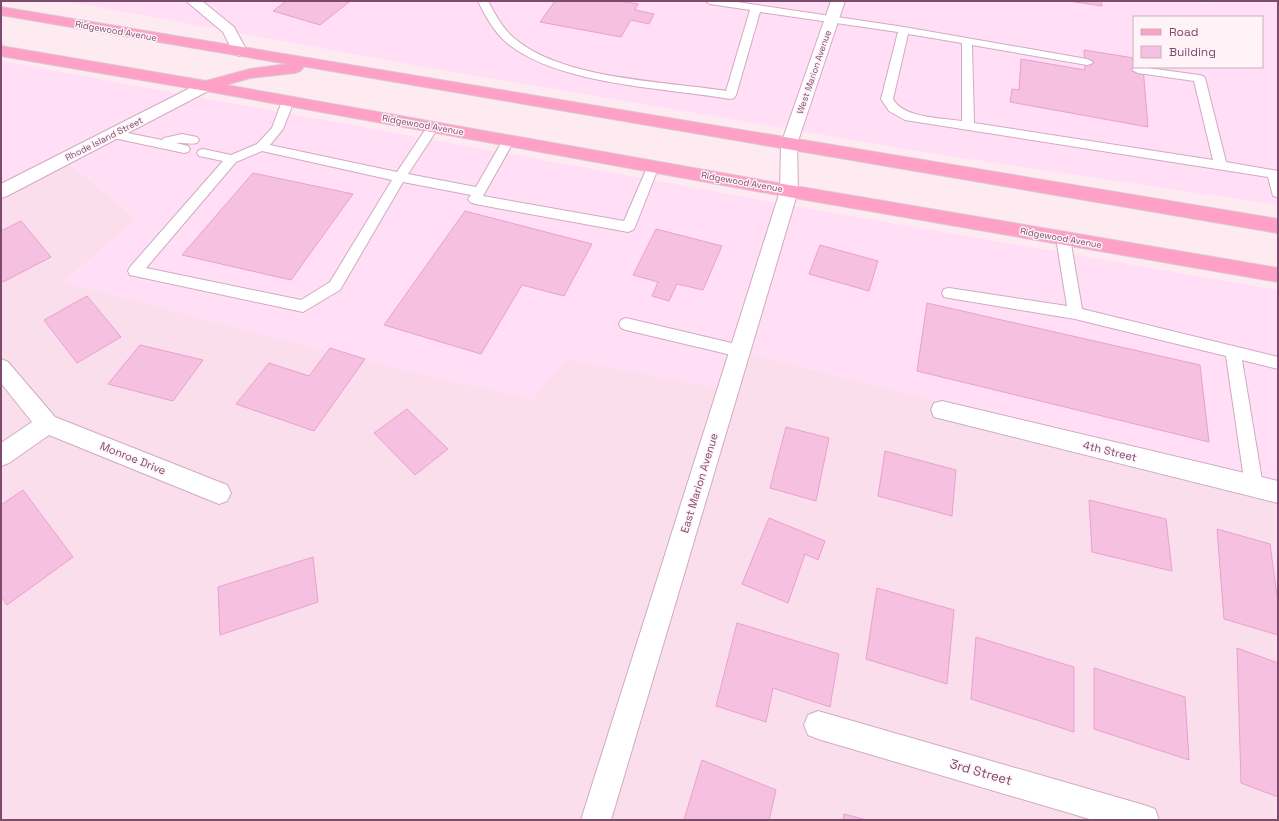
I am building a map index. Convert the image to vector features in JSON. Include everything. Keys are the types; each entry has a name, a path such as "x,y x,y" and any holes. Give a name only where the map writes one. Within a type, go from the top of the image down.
{"main road":[{"name":"Ridgewood Avenue","path":"1,11 1278,226"},
{"name":"Ridgewood Avenue","path":"1,51 206,86 789,191 1278,275"},
{"name":"Ridgewood Avenue","path":"206,86 251,72 326,65"}],"street":[{"path":"193,1 229,30 239,51"},
{"name":"West Marion Avenue","path":"789,144 838,1"},
{"name":"Rhode Island Street","path":"1,192 206,86"},
{"name":"East Marion Avenue","path":"596,820 789,191 789,144"},
{"name":"Monroe Drive","path":"1,368 47,424 218,492"},
{"name":"4th Street","path":"942,410 1278,492"},
{"path":"1,456 47,424"},
{"name":"3rd Street","path":"818,725 1144,820"}],"lane":[{"path":"483,1 487,10 511,40 528,51 554,64 595,75 730,94 756,8"},
{"path":"710,1 832,18 1087,62"},
{"path":"904,30 887,99 889,105 897,112 909,117 1276,174 1278,193"},
{"path":"967,41 968,126"},
{"path":"1138,70 1199,78 1221,166"},
{"path":"203,153 228,158 261,147 277,129 288,101"},
{"path":"228,158 135,271 303,306 336,286 400,177 433,127"},
{"path":"112,134 184,149"},
{"path":"159,144 182,138 193,140"},
{"path":"508,141 475,199 628,227 653,166"},
{"path":"212,143 216,144 228,158"},
{"path":"261,147 400,177 480,192"},
{"path":"1063,238 1075,313"},
{"path":"949,293 1075,313 1278,363"},
{"path":"626,324 740,351"},
{"path":"1233,352 1254,486"}],"shaded area":[{"path":"65,1 1187,1 1205,4 1224,1 1278,1 1278,205 942,155 425,67"},
{"path":"1,61 832,213 1278,290 1278,486 923,398 739,350 729,390 566,359 533,400 355,359 64,282 136,219 67,160 1,193"},
{"path":"66,160 136,219 64,282 355,359 566,359 729,390 738,350 923,398 1278,486 1278,820 1,820 1,193"}],"building":[{"path":"286,1 349,2 320,25 273,11"},
{"path":"555,1 620,1 638,4 635,10 654,14 649,24 631,20 621,37 540,22"},
{"path":"1069,1 1101,1 1102,6"},
{"path":"1084,50 1133,58 1133,68 1143,68 1148,127 1010,102 1012,89 1019,90 1021,59 1085,70"},
{"path":"253,173 353,194 291,280 182,255"},
{"path":"465,211 592,244 564,296 522,285 481,354 384,325"},
{"path":"21,221 51,257 3,282 1,279 1,231"},
{"path":"656,229 722,246 703,290 677,284 669,301 652,296 658,282 633,275"},
{"path":"820,245 878,261 869,291 809,274"},
{"path":"87,296 121,337 77,363 44,320"},
{"path":"927,303 1200,365 1209,442 917,371"},
{"path":"140,345 203,360 173,401 108,384"},
{"path":"330,348 365,359 314,431 236,404 269,363 309,376"},
{"path":"407,409 448,449 415,475 374,433"},
{"path":"786,427 829,438 816,501 770,488"},
{"path":"885,451 956,470 952,516 878,496"},
{"path":"23,490 73,557 7,605 1,596 1,505"},
{"path":"1089,500 1166,519 1172,571 1092,552"},
{"path":"769,518 825,541 818,560 805,554 788,603 742,584"},
{"path":"1217,529 1270,544 1278,603 1278,635 1224,619"},
{"path":"313,557 318,602 220,635 218,587"},
{"path":"877,588 954,610 947,684 866,659"},
{"path":"737,623 839,654 830,707 773,688 766,722 716,706"},
{"path":"976,637 1074,667 1074,732 971,699"},
{"path":"1237,648 1278,663 1278,797 1241,783"},
{"path":"1094,668 1185,697 1189,760 1094,729"},
{"path":"702,760 776,790 769,820 684,820"},
{"path":"844,814 867,820 843,820"}]}
